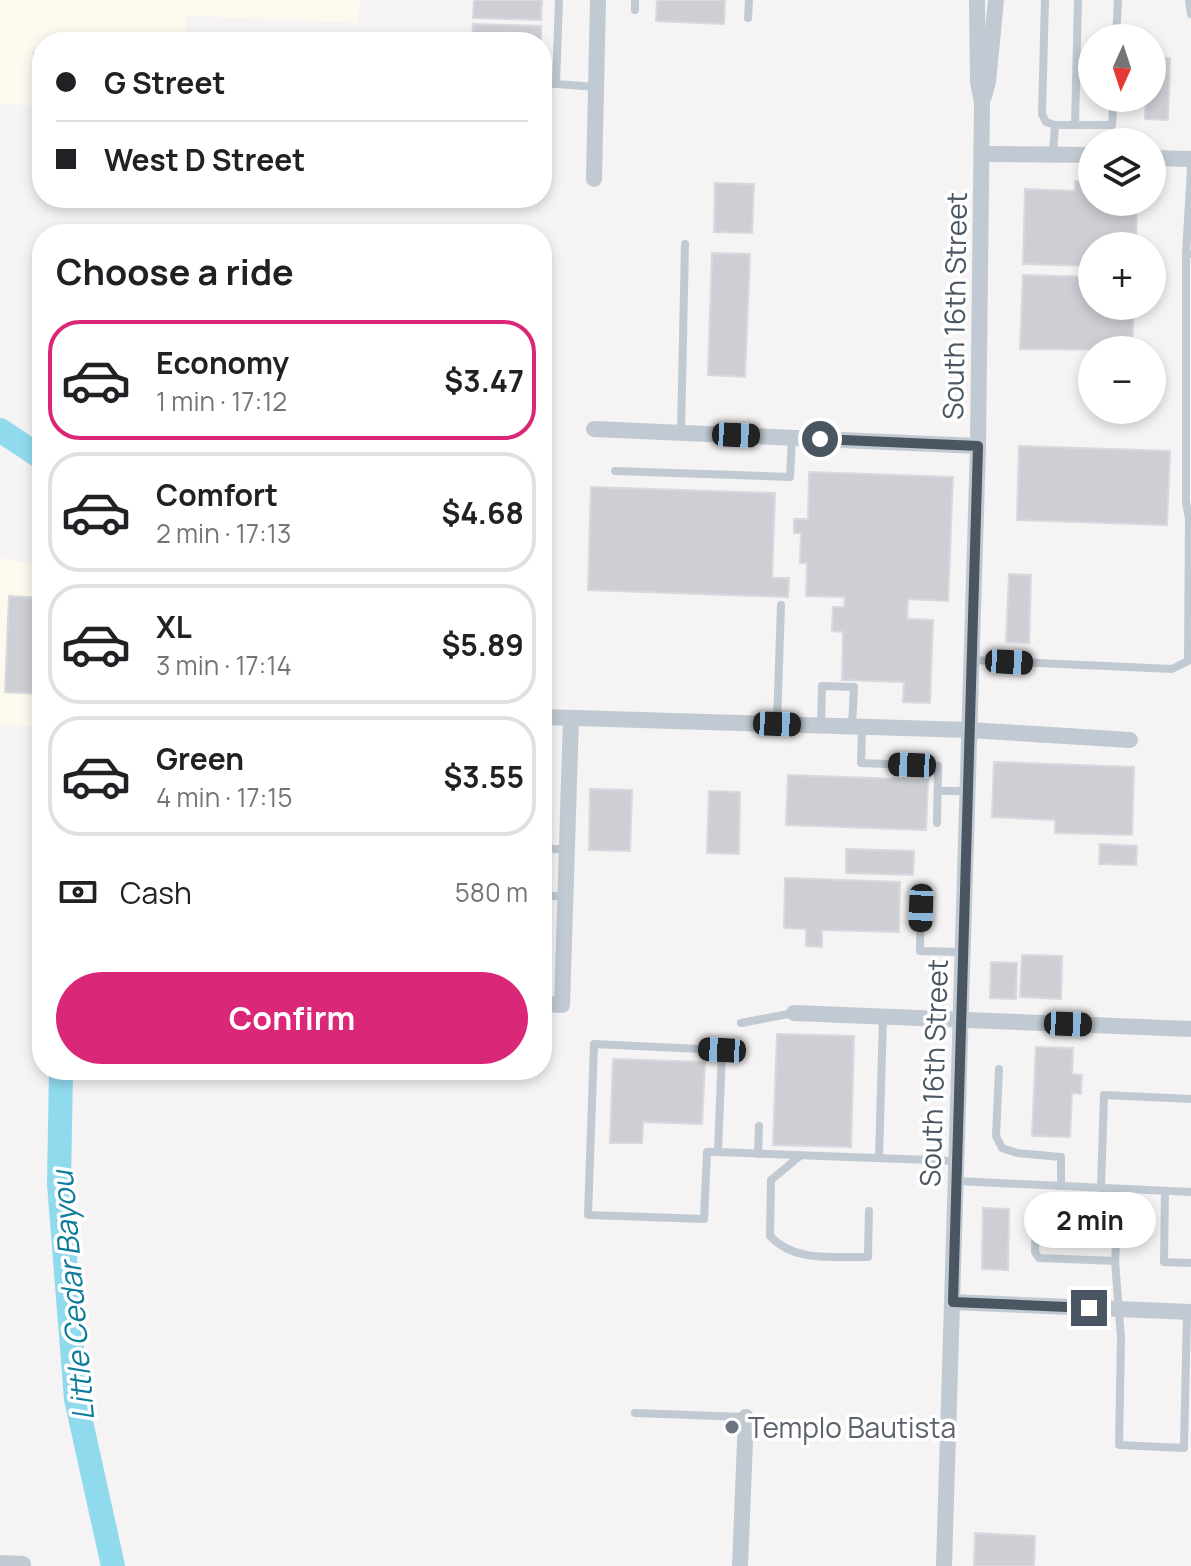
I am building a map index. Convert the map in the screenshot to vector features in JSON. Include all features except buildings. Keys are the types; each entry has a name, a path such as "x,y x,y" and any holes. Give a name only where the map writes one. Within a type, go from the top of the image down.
{"street":[{"path":"594,179 598,0"},
{"name":"South 16th Street","path":"944,1566 978,446 982,102 978,82 977,0"},
{"name":"South 16th Street","path":"982,102 988,82 996,0"},
{"path":"982,154 1078,155"},
{"path":"1166,158 1191,159"},
{"path":"594,429 978,446"},
{"path":"552,717 970,730 1130,740"},
{"path":"552,1004 562,1005 571,718"},
{"path":"794,1013 1191,1029"},
{"path":"953,1302 1189,1312"},
{"path":"740,1566 746,1417"},
{"path":"0,1563 23,1564"}],"lane":[{"path":"556,84 559,0"},
{"path":"635,0 635,10"},
{"path":"748,18 749,0"},
{"path":"1045,0 1042,114 1046,122 1055,125 1112,125 1113,112"},
{"path":"1075,124 1078,0"},
{"path":"1117,24 1118,0"},
{"path":"1189,0 1191,14"},
{"path":"552,84 596,87"},
{"path":"1053,154 1055,125"},
{"path":"972,660 1172,669 1188,661 1190,523 1186,502 1191,168"},
{"path":"681,432 685,244"},
{"path":"615,471 790,477 792,437"},
{"path":"777,724 781,605"},
{"path":"821,726 822,686 854,687 861,763 938,766 937,823"},
{"path":"938,791 968,791"},
{"path":"552,849 567,850"},
{"path":"921,887 920,951 962,952"},
{"path":"552,896 565,897"},
{"path":"741,1023 794,1013"},
{"path":"879,1158 883,1017"},
{"path":"718,1152 722,1050 594,1044 588,1215 704,1219 707,1152 956,1161"},
{"path":"999,1069 996,1136 1002,1148 1017,1153 1061,1157 1061,1186"},
{"path":"1101,1188 1104,1095 1191,1099"},
{"path":"758,1154 759,1126"},
{"path":"801,1156 771,1180 770,1236 781,1248 801,1256 868,1257 869,1211"},
{"path":"956,1181 1191,1192"},
{"path":"1165,1191 1164,1262 1191,1263"},
{"path":"1115,1261 1039,1258 1035,1252 1036,1224 1044,1219 1111,1222 1117,1227 1119,1445 1184,1448 1189,1312"},
{"path":"635,1413 746,1417"}],"shaded area":[{"path":"0,0 360,0 358,23 187,16 186,32 32,32 32,106 0,104"},
{"path":"0,557 32,565 32,726 0,725"}],"waterway":[{"name":"Little Cedar Bayou","path":"0,430 32,451"},
{"name":"Little Cedar Bayou","path":"61,1080 59,1183 76,1399 113,1566"}],"place":[{"name":"Templo Bautista","path":"732,1427"}],"route":[{"path":"820,439 978,446 953,1302 1089,1308"}]}
